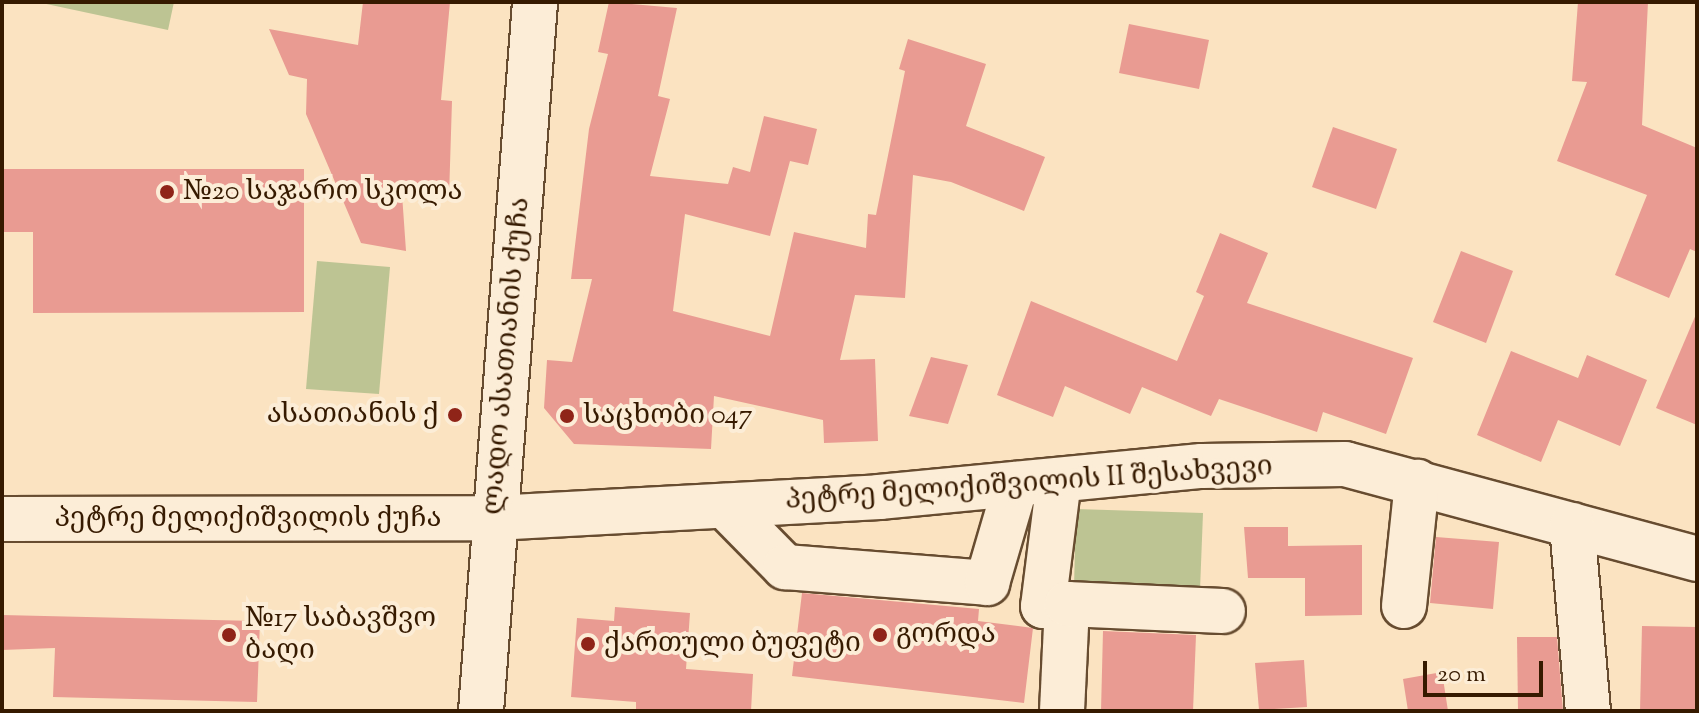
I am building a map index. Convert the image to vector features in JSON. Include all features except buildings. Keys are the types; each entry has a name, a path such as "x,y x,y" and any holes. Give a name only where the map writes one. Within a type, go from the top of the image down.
{"street":[{"name":"ლადო ასათიანის ქუჩა","path":"481,711 535,2"},
{"name":"პეტრე მელიქიშვილის II შესახვევი","path":"494,518 725,506 1202,466 1345,464 1697,559"},
{"path":"1059,480 1043,606 1067,604 1223,611"},
{"path":"1404,606 1417,482"},
{"path":"725,506 785,567 987,583 1016,484"},
{"name":"პეტრე მელიქიშვილის ქუჩა","path":"2,519 494,518"},
{"path":"1572,525 1588,711"},
{"path":"1062,711 1067,604"}],"green space":[{"path":"37,2 174,2 168,30"},
{"path":"317,261 390,267 379,394 306,389"},
{"path":"1076,509 1203,513 1200,590 1074,587"}],"place":[{"name":"№20 საჯარო სკოლა","path":"167,192"},
{"name":"ასათიანის ქ","path":"455,415"},
{"name":"საცხობი 047","path":"567,416"},
{"name":"№17 საბავშვო ბაღი","path":"229,635"},
{"name":"გორდა","path":"880,635"},
{"name":"ქართული ბუფეტი","path":"588,644"}]}
